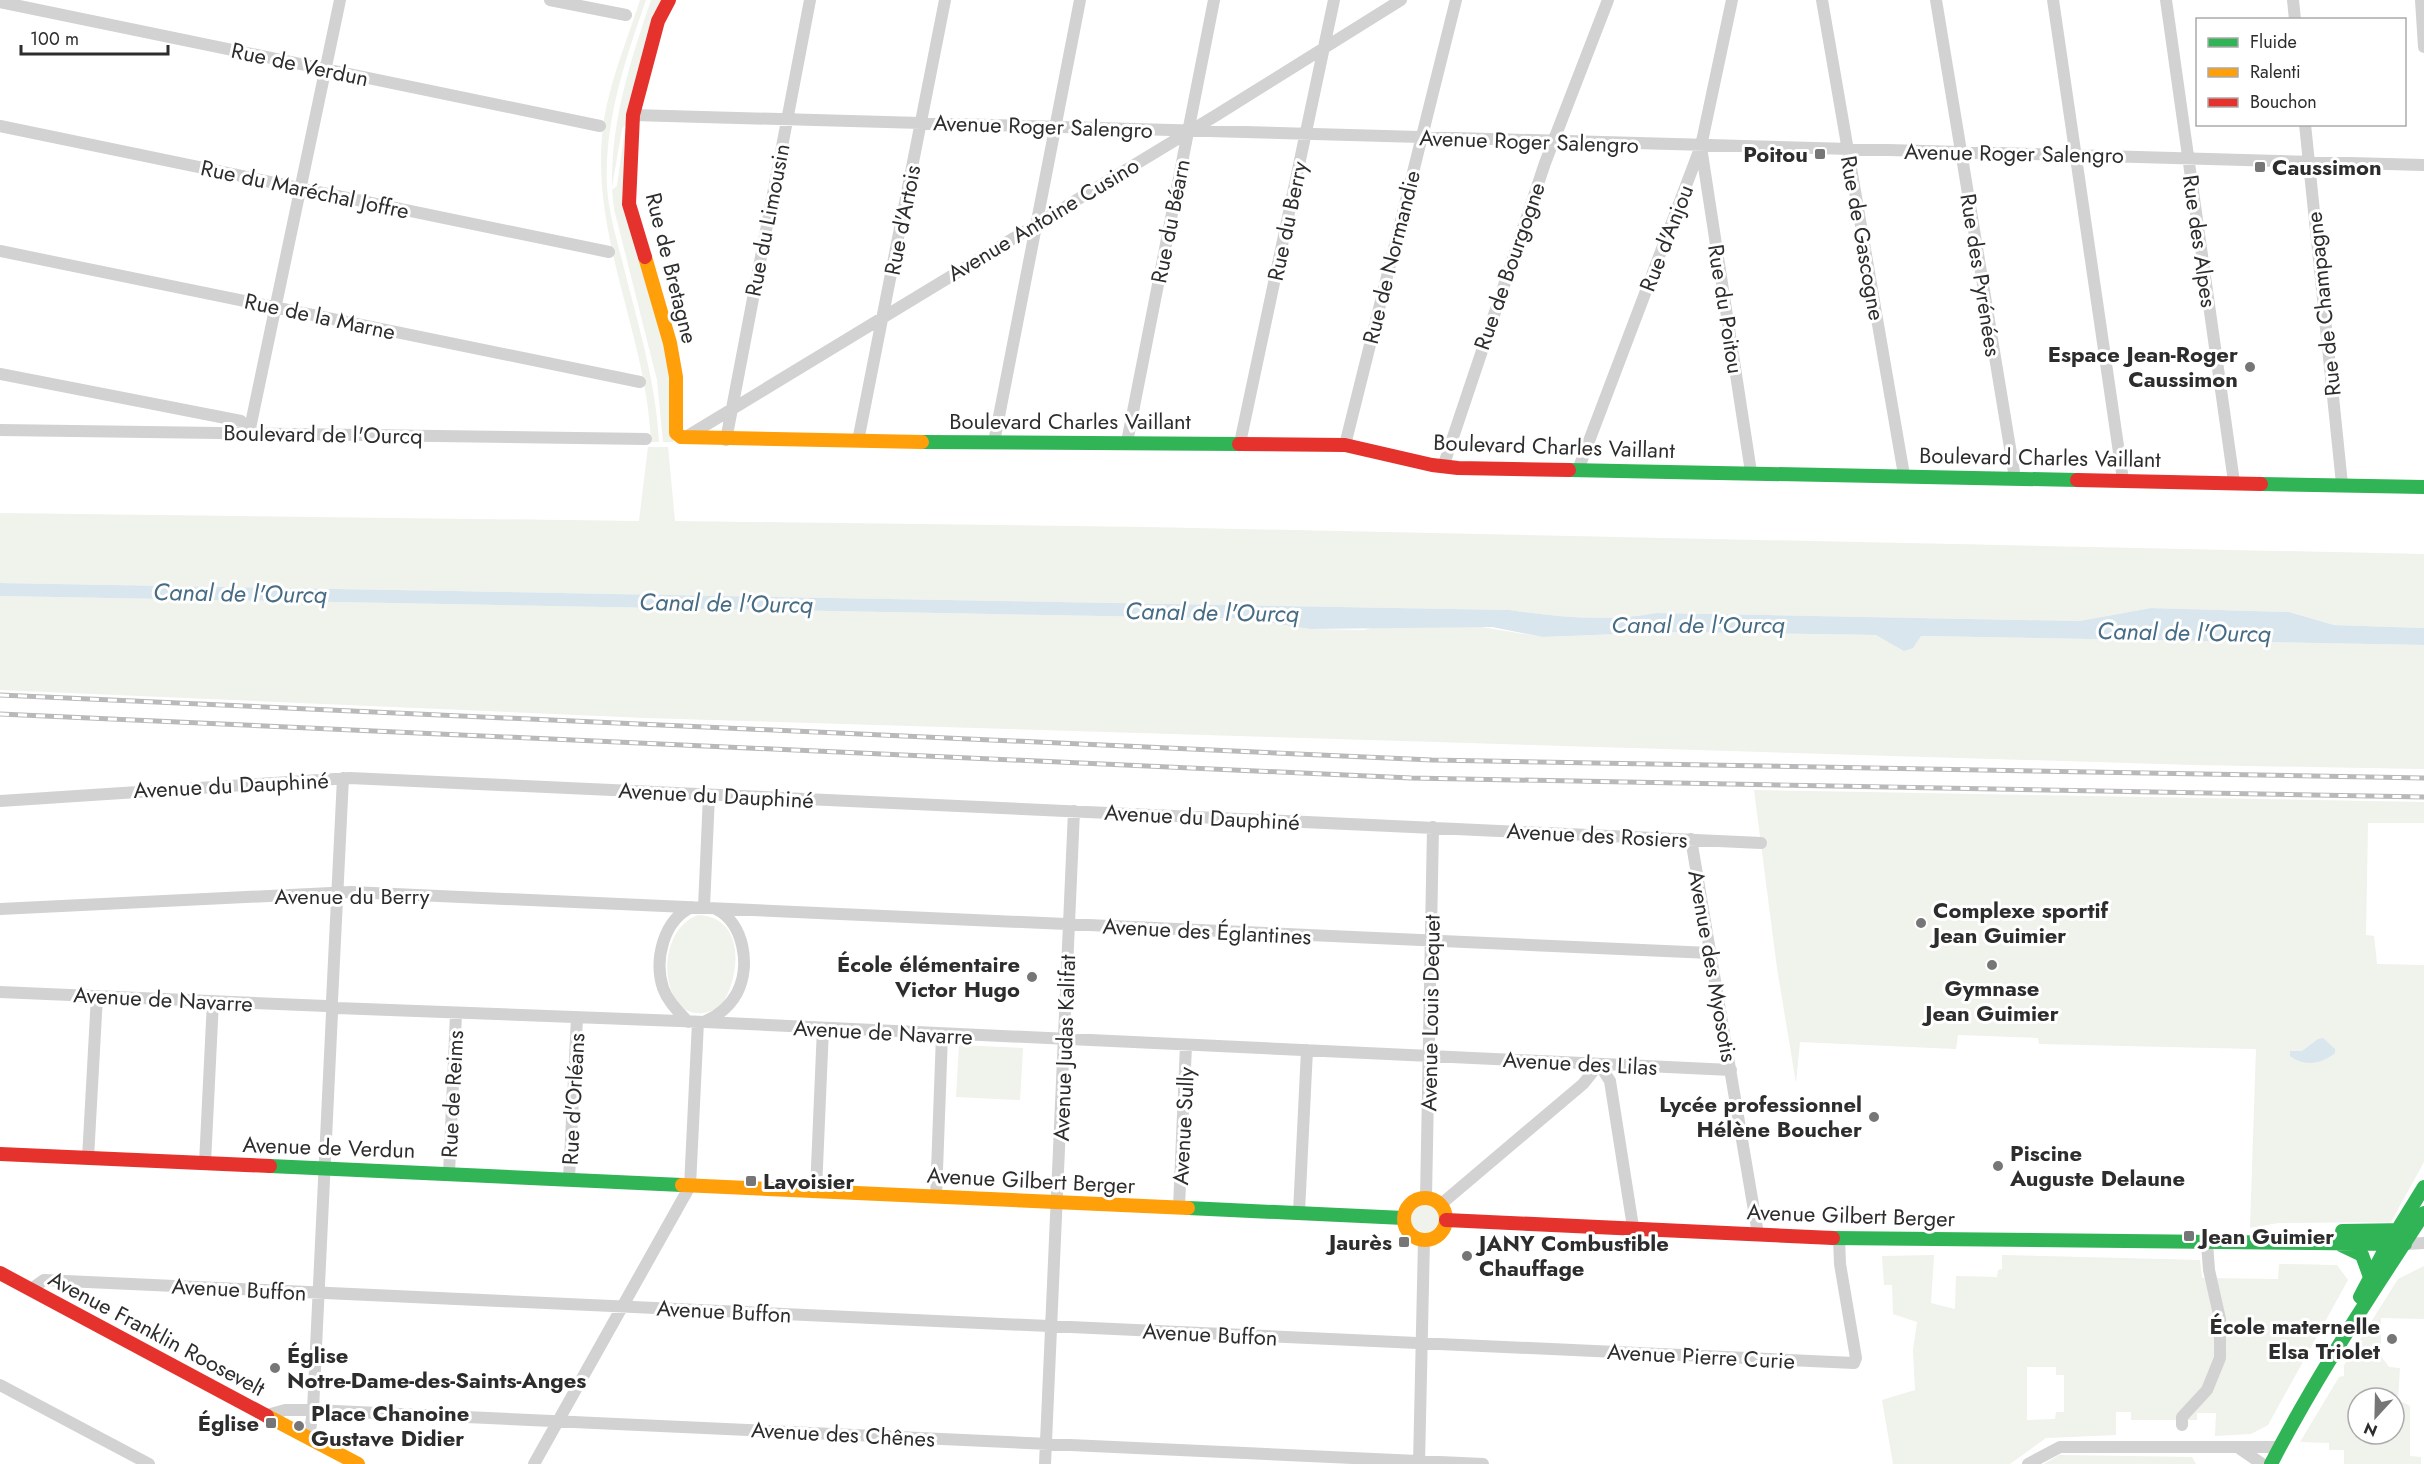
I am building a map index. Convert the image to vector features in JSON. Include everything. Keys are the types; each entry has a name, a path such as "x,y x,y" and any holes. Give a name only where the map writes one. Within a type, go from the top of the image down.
{"street":[{"path":"249,433 340,0"},
{"path":"550,0 626,15"},
{"name":"Rue de Bretagne","path":"669,0 658,21 633,115 629,204 670,343 676,377 676,433 685,438"},
{"name":"Rue du Limousin","path":"726,440 730,409 810,0"},
{"name":"Rue d'Artois","path":"858,441 945,0"},
{"path":"994,442 1034,225 1080,0"},
{"name":"Rue du Béarn","path":"1127,442 1214,0"},
{"name":"Rue du Berry","path":"1240,442 1334,0"},
{"name":"Avenue Antoine Cusino","path":"685,438 1188,130 1215,116 1401,0"},
{"name":"Rue de Normandie","path":"1345,445 1456,0"},
{"name":"Rue de Bourgogne","path":"1443,467 1553,142 1608,0"},
{"name":"Rue d'Anjou","path":"1578,470 1701,146 1732,0"},
{"name":"Rue de Gascogne","path":"1822,0 1904,475"},
{"name":"Rue des Pyrénées","path":"1936,0 2015,478"},
{"path":"2053,0 2123,480"},
{"name":"Rue des Alpes","path":"2166,0 2234,482"},
{"path":"2293,0 2295,18"},
{"path":"2421,0 2424,47"},
{"name":"Rue de Verdun","path":"0,2 600,126"},
{"name":"Avenue Roger Salengro","path":"633,115 2424,165"},
{"name":"Rue du Maréchal Joffre","path":"0,126 609,252"},
{"name":"Rue de Champagne","path":"2305,126 2342,484"},
{"name":"Rue du Poitou","path":"1701,146 1752,472"},
{"name":"Rue de la Marne","path":"0,251 640,382"},
{"path":"0,374 185,412 242,421 249,433"},
{"path":"184,432 190,418 185,412"},
{"name":"Boulevard de l'Ourcq","path":"0,430 646,439"},
{"name":"Boulevard Charles Vaillant","path":"685,438 1240,442 1345,445 1443,467 2424,487"},
{"path":"309,1438 313,1410 343,778"},
{"name":"Avenue du Dauphiné","path":"0,801 343,778 1433,827"},
{"path":"704,907 709,795"},
{"name":"Avenue Judas Kalifat","path":"1045,1464 1074,811"},
{"name":"Avenue des Rosiers","path":"1433,827 1761,843"},
{"name":"Avenue Louis Dequet","path":"1426,1198 1433,827"},
{"name":"Avenue des Myosotis","path":"1691,839 1758,1234"},
{"name":"Avenue du Berry","path":"0,909 337,892 704,907"},
{"path":"704,907 726,913 739,936 744,958 737,993 722,1012 697,1022 674,1007 664,989 660,954 665,935 677,916 704,907"},
{"name":"Avenue des Églantines","path":"704,907 1710,953"},
{"name":"Avenue de Navarre","path":"0,992 1429,1056"},
{"path":"88,1158 97,996"},
{"path":"205,1163 213,1001"},
{"name":"Rue de Reims","path":"449,1174 456,1014"},
{"name":"Rue d'Orléans","path":"569,1179 577,1018"},
{"path":"534,1464 690,1186 697,1022"},
{"path":"816,1190 823,1028"},
{"path":"936,1197 942,1035"},
{"name":"Avenue Sully","path":"1179,1207 1186,1045"},
{"path":"1299,1212 1308,1050"},
{"name":"Avenue des Lilas","path":"1429,1056 1731,1070"},
{"path":"1440,1205 1583,1084 1599,1064 1611,1081 1633,1227"},
{"name":"Avenue de Verdun","path":"0,1154 656,1184"},
{"name":"Avenue Gilbert Berger","path":"656,1184 1404,1218"},
{"path":"2337,1347 2370,1277 2424,1187"},
{"path":"1426,1198 1440,1205 1446,1220 1440,1234 1424,1240 1411,1236 1404,1218 1408,1206 1426,1198"},
{"path":"2271,1464 2278,1447 2337,1347 2405,1244 2418,1230 2424,1213"},
{"name":"Avenue Gilbert Berger","path":"1446,1220 1839,1238 2405,1244"},
{"name":"Avenue Gilbert Berger","path":"2256,1243 2272,1237 2323,1232 2418,1230"},
{"name":"Avenue Pierre Curie","path":"1422,1344 1854,1363 1856,1358 1840,1264 1839,1238"},
{"path":"1419,1463 1424,1240"},
{"path":"2181,1425 2182,1417 2207,1390 2220,1358 2220,1319 2209,1270 2207,1243"},
{"path":"2335,1243 2362,1255 2370,1277"},
{"path":"2405,1244 2424,1243"},
{"name":"Avenue Franklin Roosevelt","path":"0,1273 358,1464"},
{"name":"Avenue Buffon","path":"30,1290 44,1280 1422,1344"},
{"path":"0,1385 149,1464"},
{"name":"Avenue des Chênes","path":"267,1415 285,1410 313,1410 1419,1463 1483,1464"},
{"path":"2028,1464 2060,1447 2278,1447"},
{"path":"2238,1448 2262,1464"}],"shaded area":[{"path":"640,0 646,0 624,68 612,115 607,187 614,228 650,376 659,442 651,442 640,365 612,252 601,175 604,119 617,67"},
{"path":"651,0 661,0 626,124 622,129 612,187 618,115 629,69"},
{"path":"625,129 624,196 666,346 674,442 663,442 657,380 614,209 612,190 617,186"},
{"path":"648,447 668,447 675,521 1146,527 2424,554 2424,628 2334,625 2289,612 2151,608 2079,621 1656,613 1601,618 1510,610 0,583 0,513 639,521"},
{"path":"0,596 1265,619 1271,623 1310,629 1364,630 1375,627 1475,626 1544,637 1672,632 1876,635 1916,644 1920,636 2424,645 2424,769 2193,765 646,718 0,690"},
{"path":"1754,790 2424,802 2424,823 2368,823 2366,935 2374,936 2377,964 2424,965 2424,1162 2391,1222 2278,1223 2250,1228 2256,1049 2039,1044 2038,1038 1958,1035 1956,1049 1800,1042 1796,1083 1777,968"},
{"path":"698,915 714,918 725,926 732,937 735,950 733,979 728,994 721,1006 701,1013 686,1010 675,998 669,981 668,962 672,942 682,926"},
{"path":"959,1045 1023,1048 1020,1100 956,1097"},
{"path":"1425,1202 1437,1207 1442,1219 1437,1231 1425,1236 1413,1231 1408,1219 1413,1207"},
{"path":"1934,1255 1931,1303 1955,1309 1956,1276 1997,1277 1998,1270 2002,1269 2002,1255 2200,1260 2202,1278 2278,1279 2279,1264 2337,1265 2348,1280 2268,1425 2251,1434 2215,1436 2216,1413 2197,1413 2197,1420 2131,1420 2131,1412 2116,1412 2116,1435 2046,1438 2010,1464 1893,1464 1882,1400 1915,1390 1913,1350 1917,1322 1893,1314 1892,1285 1884,1285 1882,1256","holes":["2027,1367 2056,1367 2056,1375 2064,1375 2064,1412 2056,1412 2055,1419 2027,1420"]},
{"path":"2424,1266 2424,1319 2381,1318 2381,1356 2389,1367 2400,1368 2399,1386 2346,1386 2346,1446 2406,1446 2406,1404 2410,1406 2410,1456 2421,1457 2421,1464 2344,1464 2344,1450 2329,1450 2329,1443 2300,1442 2339,1377 2344,1376 2344,1365 2398,1279"},
{"path":"2059,1455 2192,1457 2196,1464 2044,1464"}],"water":[{"name":"Canal de l'Ourcq","path":"0,583 1510,610 1601,618 1656,613 2079,621 2151,608 2289,612 2334,625 2424,628 2424,645 1921,636 1913,648 1904,651 1876,635 1672,632 1543,637 1492,627 1310,629 1271,623 1265,619 0,596"},
{"path":"2323,1038 2335,1049 2335,1053 2330,1057 2319,1062 2307,1063 2290,1056 2290,1051 2302,1051"}],"railway":[{"path":"0,695 1432,760 2424,778"},
{"path":"0,714 1411,778 2424,797"}],"traffic: fast":[{"path":"922,442 1239,444"},
{"path":"1569,470 2077,480"},
{"path":"2261,484 2424,487"},
{"path":"270,1166 682,1185"},
{"path":"2360,1297 2382,1255 2424,1187"},
{"path":"1188,1208 1404,1218"},
{"path":"2271,1464 2325,1368 2424,1213"},
{"path":"2342,1231 2406,1230"},
{"path":"1833,1238 2405,1244"},
{"path":"2341,1245 2362,1255 2370,1277"}],"traffic: slow":[{"path":"645,257 670,343 676,377 676,433 681,437 922,442"},
{"path":"682,1185 1188,1208"},
{"path":"1425,1198 1440,1204 1446,1219 1440,1234 1425,1240 1410,1234 1404,1219 1410,1204 1425,1198"},
{"path":"267,1416 358,1464"}],"traffic: jam":[{"path":"645,257 629,204 633,115 658,21 669,0"},
{"path":"1239,444 1345,445 1432,465 1458,468 1569,470"},
{"path":"2077,480 2261,484"},
{"path":"0,1154 270,1166"},
{"path":"1446,1220 1833,1238"},
{"path":"0,1273 267,1416"}],"place":[{"name":"Poitou","path":"1820,154"},
{"name":"Caussimon","path":"2260,167"},
{"name":"Espace Jean-Roger Caussimon","path":"2250,367"},
{"name":"Complexe sportif Jean Guimier","path":"1921,923"},
{"name":"Gymnase Jean Guimier","path":"1992,965"},
{"name":"École élémentaire Victor Hugo","path":"1032,977"},
{"name":"Lycée professionnel Hélène Boucher","path":"1874,1117"},
{"name":"Piscine Auguste Delaune","path":"1998,1166"},
{"name":"Lavoisier","path":"751,1181"},
{"name":"Jean Guimier","path":"2189,1236"},
{"name":"Jaurès","path":"1404,1242"},
{"name":"JANY Combustible Chauffage","path":"1467,1256"},
{"name":"École maternelle Elsa Triolet","path":"2392,1339"},
{"name":"Église Notre-Dame-des-Saints-Anges","path":"275,1368"},
{"name":"Église","path":"271,1423"},
{"name":"Place Chanoine Gustave Didier","path":"299,1426"}]}
